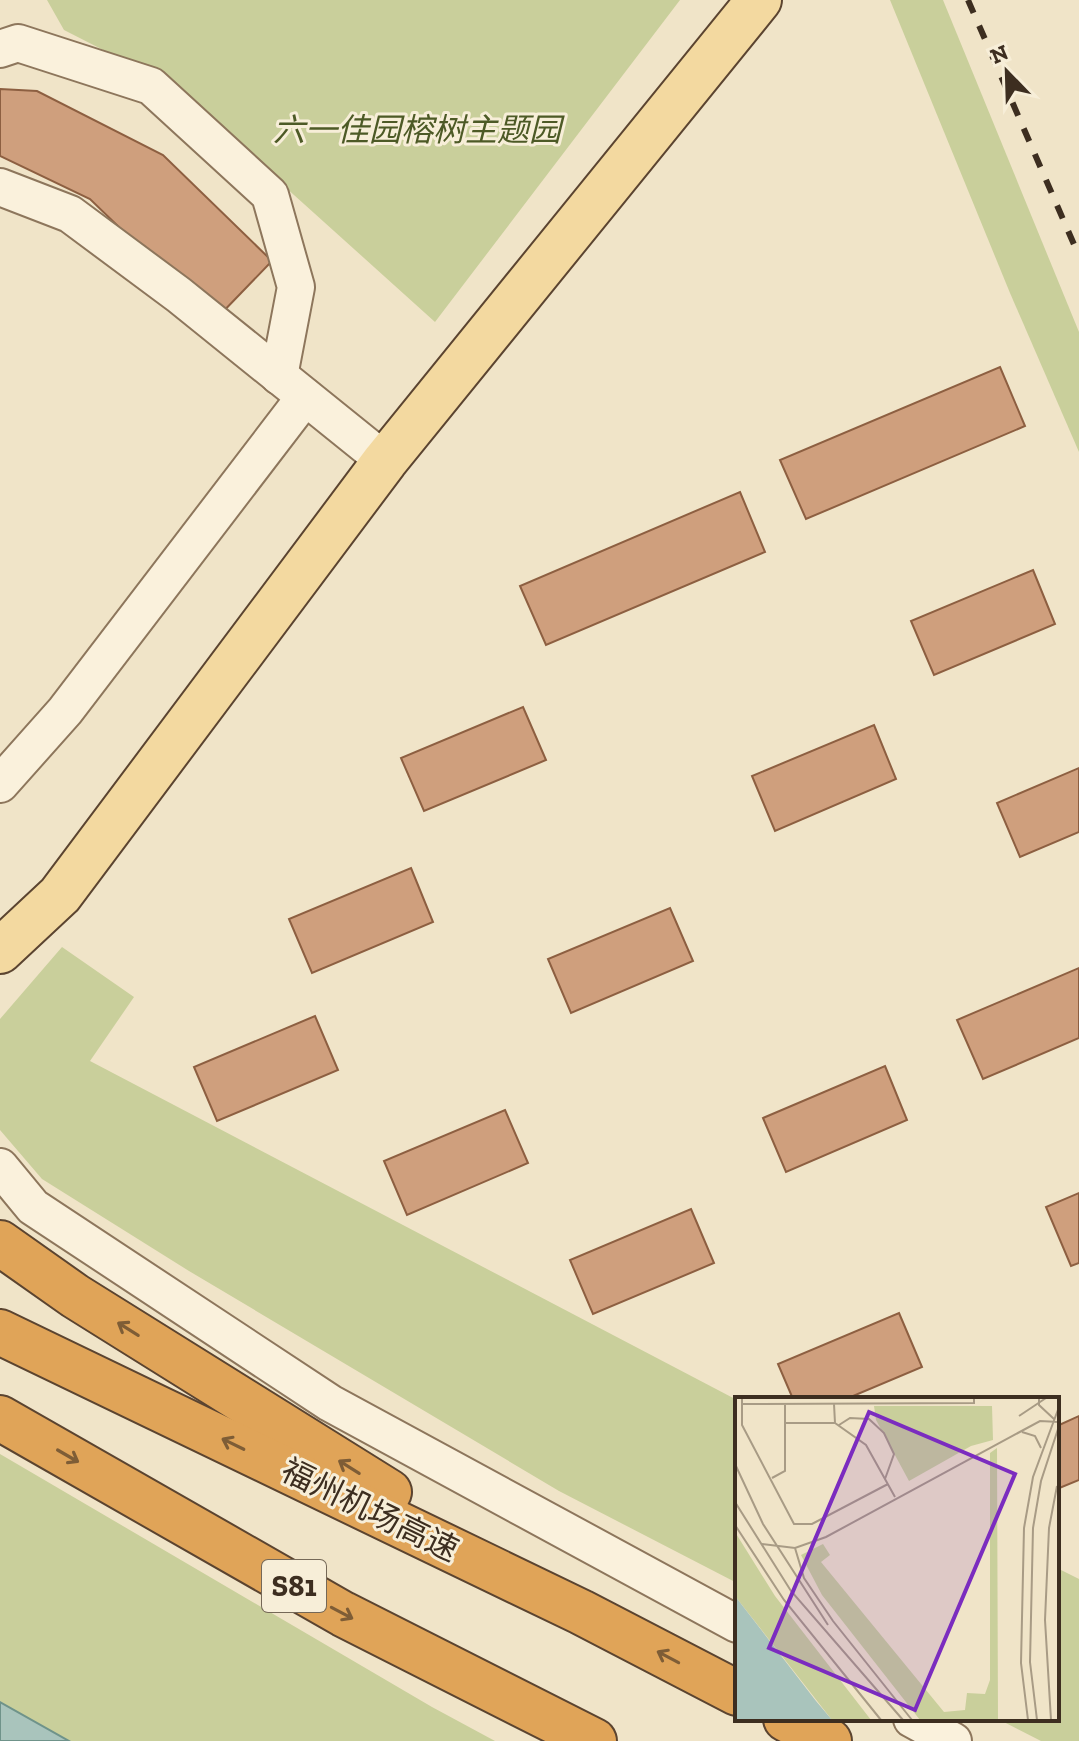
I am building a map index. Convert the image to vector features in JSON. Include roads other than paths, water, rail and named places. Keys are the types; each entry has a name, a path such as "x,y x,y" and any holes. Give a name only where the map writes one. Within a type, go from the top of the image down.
{"highway":[{"path":"0,1243 75,1296 581,1612"},
{"name":"福州机场高速","path":"0,1332 581,1612 735,1692"},
{"name":"S81","path":"0,1418 343,1614 594,1741"},
{"path":"790,1721 829,1741"}],"main road":[{"path":"0,951 60,895 385,461 759,0"}],"street":[{"path":"0,49 18,43 151,86 270,195 296,287 292,387 65,711 0,784"},
{"path":"0,187 70,214 179,295 385,461"},
{"path":"0,1167 33,1207 330,1403 735,1623"},
{"path":"916,1721 953,1741"}],"water":[{"path":"0,1702 69,1741 0,1741"}],"railway":[{"path":"968,0 1079,256"}],"park label":[{"name":"六一佳园榕树主题园","path":"417,130"}]}
